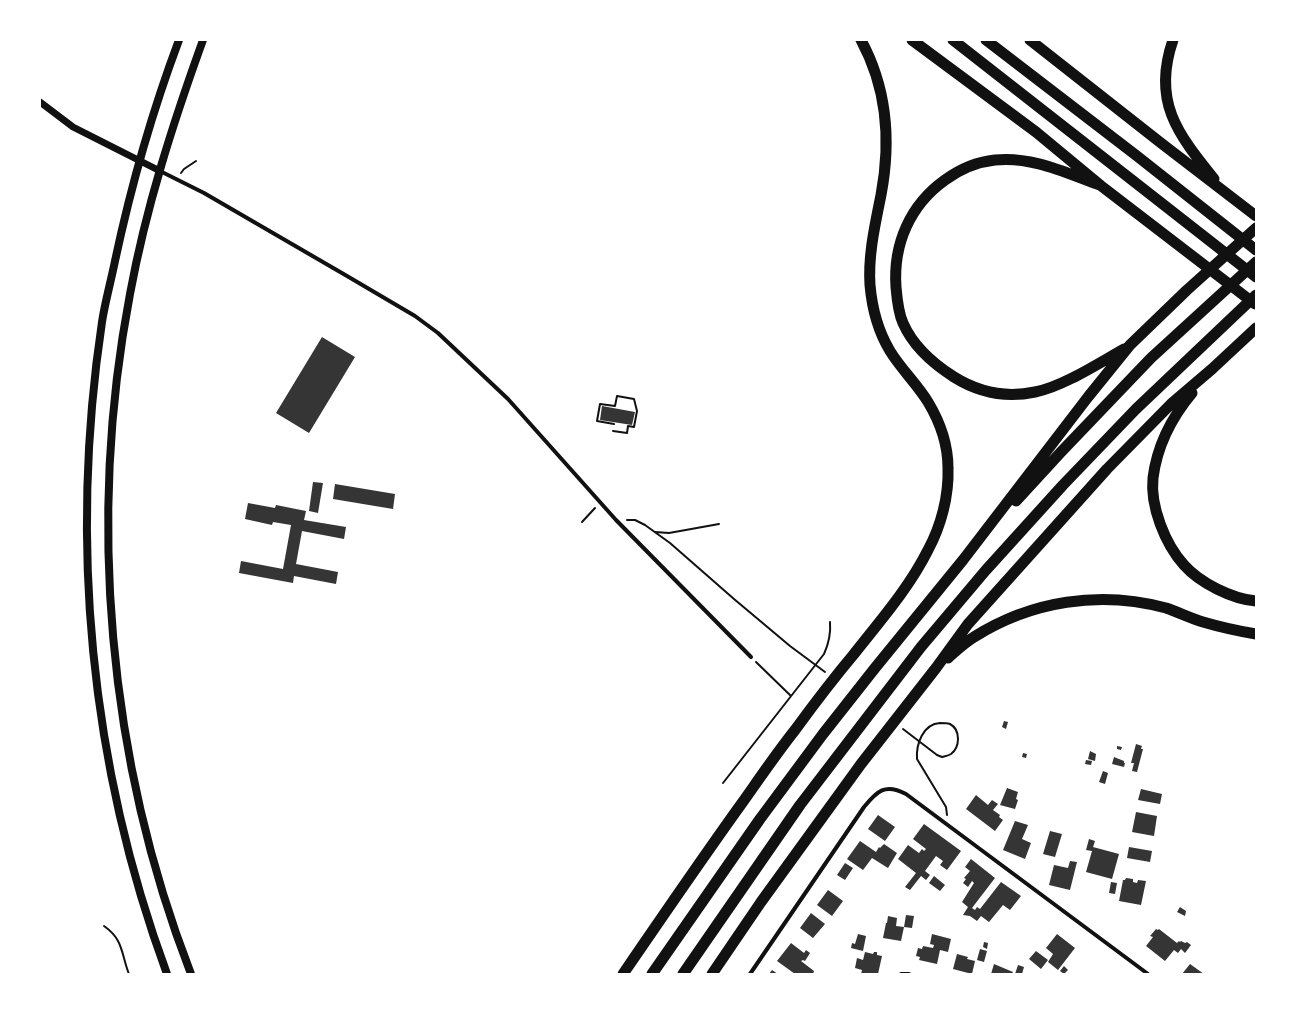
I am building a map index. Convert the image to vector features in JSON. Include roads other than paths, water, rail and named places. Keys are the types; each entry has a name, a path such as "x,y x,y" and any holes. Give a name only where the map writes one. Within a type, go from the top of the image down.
{"highway":[{"path":"622,974 690,875 789,737 840,670 893,605 930,548 944,509 948,487 948,465 946,445 938,421 928,402 890,351 874,311 870,281 870,260 872,240 885,172 887,151 886,130 880,88 861,40"},
{"path":"912,40 1036,132 1100,185 1256,304"},
{"path":"953,40 1256,277"},
{"path":"986,40 1256,250"},
{"path":"1030,40 1256,216"},
{"path":"1173,40 1165,73 1165,87 1169,110 1181,135 1199,161 1226,194"},
{"path":"1100,185 1039,164 1017,160 990,161 962,169 935,187 919,204 907,226 900,246 895,271 897,299 902,322 912,340 940,368 961,381 980,390 1000,394 1036,392 1054,386 1130,345"},
{"path":"652,974 751,831 823,734 963,560 1088,397 1130,345 1187,290 1256,228"},
{"path":"963,560 1061,452 1151,358 1206,306 1256,262"},
{"path":"683,974 800,805 921,647 986,570 1063,485 1136,408 1256,295"},
{"path":"712,974 856,771 936,668 968,624 1107,469 1171,404 1212,369 1256,328"},
{"path":"1212,369 1182,406 1165,434 1153,479 1158,518 1165,535 1184,565 1194,574 1219,590 1236,598 1256,601"},
{"path":"936,668 973,638 1010,617 1050,605 1091,599 1135,602 1166,608 1202,621 1234,630 1256,634"}],"main road":[{"path":"167,974 157,948 131,863 112,784 98,702 88,591 87,505 88,452 92,402 102,320 123,226 140,161 179,40"},
{"path":"191,974 180,945 151,853 130,760 114,644 108,533 112,423 119,358 137,259 160,171 181,101 203,40"}],"street":[{"path":"40,102 73,127 177,179 415,316 438,333 508,399 616,520 751,657"},
{"path":"750,974 873,796 881,790 890,788 899,790 906,794 1148,974"},
{"path":"901,974 908,974"}]}
